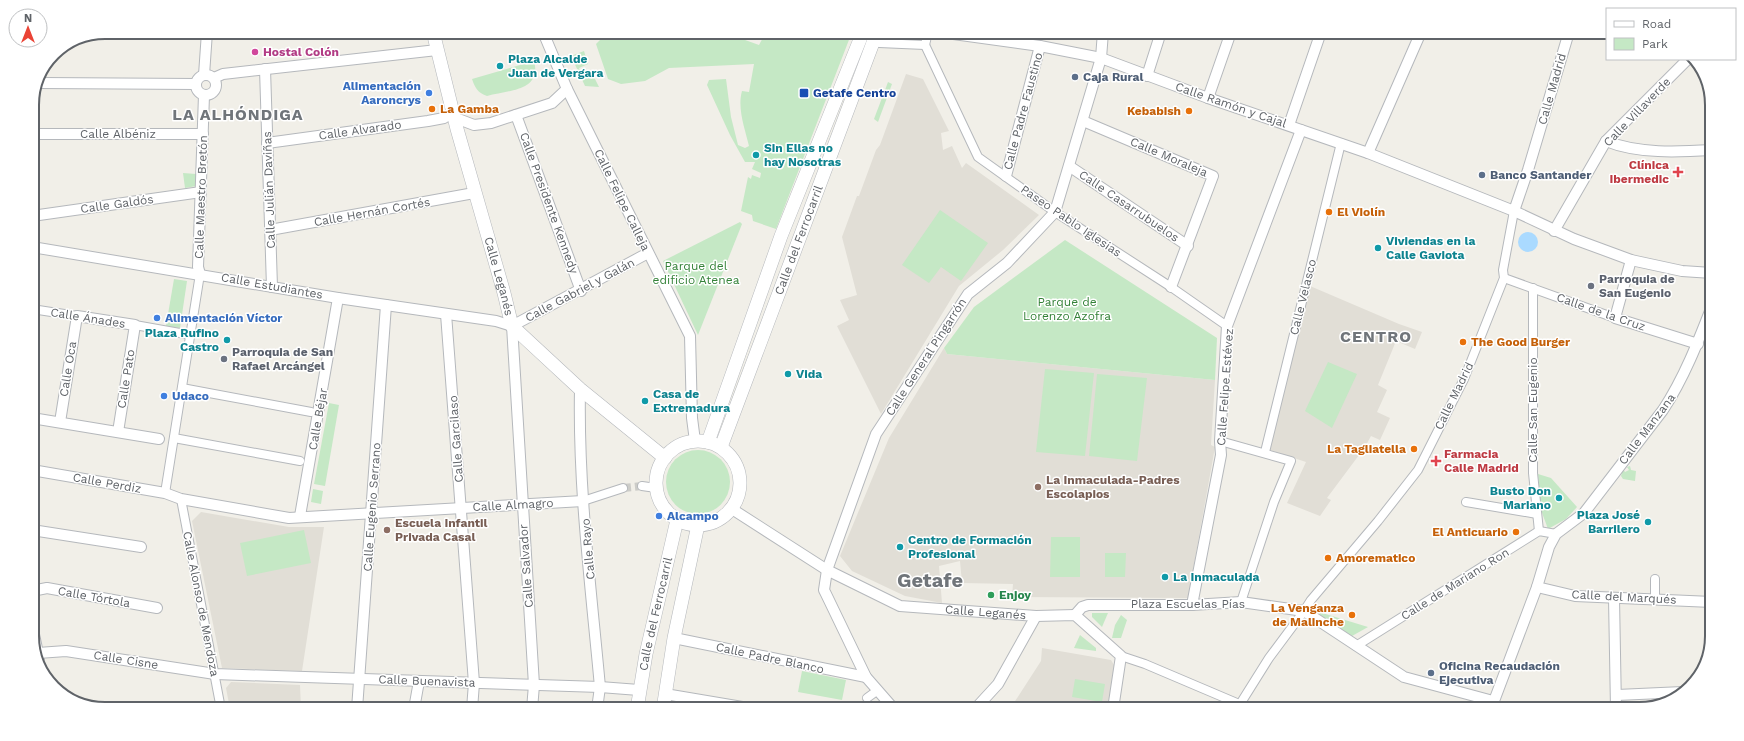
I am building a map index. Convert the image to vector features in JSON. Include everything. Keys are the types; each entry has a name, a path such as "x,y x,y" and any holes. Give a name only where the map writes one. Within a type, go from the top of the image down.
{"street":[{"path":"207,39 209,77 216,88 211,94 204,95 199,93 196,84 199,78 209,77 223,74 265,69 437,50"},
{"name":"Calle Leganés","path":"435,39 474,193 504,292 512,326 580,389 664,458"},
{"name":"Calle Felipe Calleja","path":"546,39 567,89 690,336 692,418 695,441"},
{"name":"Calle del Ferrocarril","path":"708,442 781,236 860,39"},
{"name":"Calle del Ferrocarril","path":"721,447 877,39"},
{"path":"890,39 925,45 926,39"},
{"name":"Calle Ramón y Cajal","path":"990,39 1040,46 1101,58 1208,98 1368,152 1514,211 1554,230 1631,260 1682,271 1705,273"},
{"name":"Calle General Pingarrón","path":"886,702 866,677 824,590 827,570 876,434 968,294 1007,263 1055,212 1101,58 1102,39"},
{"path":"1147,76 1159,39"},
{"path":"1208,98 1229,39"},
{"path":"1289,125 1319,39"},
{"path":"1368,152 1418,39"},
{"name":"Calle Madrid","path":"1241,702 1269,658 1311,600 1378,521 1418,470 1464,379 1504,278 1503,270 1514,211 1528,170 1567,39"},
{"name":"Paseo Pablo Iglesias","path":"925,45 978,157 1055,212 1171,287 1227,326"},
{"name":"Calle Padre Faustino","path":"1006,176 1040,46"},
{"name":"Calle Villaverde","path":"1554,230 1606,142 1687,60"},
{"name":"Calle Julián Daviñas","path":"265,69 272,287"},
{"path":"43,83 196,84"},
{"path":"453,115 474,125 491,123 552,102 567,89"},
{"name":"Calle Maestro Bretón","path":"200,274 198,267 204,95"},
{"name":"Calle Alvarado","path":"267,143 428,121 453,115"},
{"name":"Calle Presidente Kennedy","path":"516,115 581,291"},
{"name":"Calle Moraleja","path":"1083,121 1213,176 1188,246 1171,287"},
{"name":"Calle Felipe Estévez","path":"1192,605 1221,455 1220,441 1227,326 1301,130"},
{"name":"Calle Albéniz","path":"39,134 203,134"},
{"path":"1606,142 1622,148 1684,152 1705,150"},
{"name":"Calle Velasco","path":"1265,452 1341,143"},
{"name":"Calle Casarrubuelos","path":"1069,166 1188,246"},
{"name":"Calle Galdós","path":"39,215 201,192"},
{"name":"Calle Hernán Cortés","path":"270,230 474,193"},
{"name":"Calle Estudiantes","path":"39,248 338,298 496,320 512,326"},
{"name":"Calle Gabriel y Galán","path":"512,326 581,291 648,253"},
{"path":"1616,318 1631,260"},
{"path":"164,493 200,274"},
{"name":"Calle de la Cruz","path":"1504,278 1616,318 1698,344"},
{"name":"Calle San Eugenio","path":"1533,288 1533,473 1539,531"},
{"name":"Calle Béjar","path":"300,516 338,298"},
{"name":"Calle Eugenio Serrano","path":"357,702 386,305"},
{"name":"Calle Ánades","path":"39,310 191,335"},
{"name":"Calle Garcilaso","path":"446,314 474,683 473,702"},
{"name":"Calle Oca","path":"60,422 77,316"},
{"name":"Calle Pato","path":"118,432 135,325"},
{"name":"Calle Manzana","path":"1556,534 1584,513 1663,410 1674,394 1698,344 1705,325"},
{"name":"Calle Salvador","path":"512,326 534,685 533,702"},
{"path":"182,388 311,412"},
{"name":"Calle Rayo","path":"580,389 579,428 583,501 600,687 598,702"},
{"path":"39,419 159,439"},
{"path":"174,438 300,460"},
{"path":"695,441 708,442 721,447 730,455 740,476 741,487 738,498 732,509 717,521 698,526 677,520 665,510 659,499 656,488 656,477 664,458 673,450 683,444 695,441"},
{"path":"1220,441 1265,452 1291,461 1274,502 1241,602"},
{"name":"Calle Perdiz","path":"39,471 164,493 181,498"},
{"path":"642,486 656,488"},
{"path":"583,501 623,488"},
{"name":"Calle Almagro","path":"181,498 289,518 300,516 583,501"},
{"name":"Calle Alonso de Mendoza","path":"181,498 221,702"},
{"path":"1466,502 1537,514"},
{"name":"Calle Leganés","path":"732,509 827,570 900,606 1036,616 1075,615"},
{"name":"Calle del Ferrocarril","path":"638,702 639,690 677,520"},
{"name":"Calle del Ferrocarril","path":"664,702 674,638 698,526"},
{"path":"39,531 141,547"},
{"path":"1493,702 1537,587 1549,547 1556,534 1539,531"},
{"name":"Calle de Mariano Ron","path":"1356,646 1539,531"},
{"path":"1655,579 1655,599"},
{"name":"Calle del Marqués","path":"1537,587 1575,596 1705,602"},
{"name":"Calle Tórtola","path":"39,590 47,588 157,608"},
{"path":"1614,598 1616,702"},
{"name":"Plaza Escuelas Pías","path":"1075,615 1082,607 1088,605 1192,605 1241,602 1304,611"},
{"path":"1304,611 1404,677 1483,702"},
{"path":"1075,615 1121,656 1145,664 1227,702"},
{"path":"981,702 998,684 1036,616"},
{"name":"Calle Padre Blanco","path":"674,638 866,677"},
{"name":"Calle Cisne","path":"42,654 66,650 215,674"},
{"path":"1114,702 1121,656"},
{"name":"Calle Buenavista","path":"215,674 600,687 639,690"},
{"path":"415,702 419,681"},
{"path":"867,698 878,690"},
{"path":"1617,695 1673,692"},
{"path":"665,694 697,702"}],"shaded area":[{"path":"906,74 923,79 949,131 941,133 943,150 952,146 962,168 966,163 1039,215 1003,250 959,286 881,414 837,326 849,320 840,300 857,295 842,237 876,150 880,145"},
{"path":"1310,286 1399,324 1422,332 1415,349 1396,341 1378,385 1387,390 1377,412 1390,418 1380,440 1371,436 1365,447 1327,498 1331,500 1320,516 1287,503 1306,462 1267,449"},
{"name":"La Inmaculada-Padres Escolapios","path":"944,348 947,354 1215,380 1211,445 1215,447 1188,598 1012,597 1013,584 962,583 960,561 939,566 942,603 905,596 852,571 840,556 889,438"},
{"path":"201,512 289,527 324,527 302,671 222,668 192,521"},
{"path":"1042,648 1111,660 1114,665 1109,702 1015,702 1041,661"},
{"path":"231,682 300,685 301,702 229,702 226,688"}],"green space":[{"path":"742,39 759,45 762,39 849,39 776,229 753,221 752,215 741,211 748,177 751,179 752,175 760,178 761,173 752,169 755,162 745,162 730,135 707,85 709,80 726,79 731,117 738,145 745,148 749,146 740,104 742,91 749,92 754,64 669,68 645,81 621,84 608,79 596,44 600,40"},
{"path":"584,51 588,64 579,68 582,74 591,71 599,87 585,86 571,56"},
{"path":"534,61 535,71 533,78 522,88 487,96 477,90 474,85 472,79"},
{"path":"888,82 892,84 878,122 874,119"},
{"path":"183,173 196,174 196,186 185,188"},
{"path":"940,210 988,243 961,281 941,267 929,283 902,265"},
{"name":"Parque del edificio Atenea","path":"740,222 742,224 698,335 663,261"},
{"name":"Parque de Lorenzo Azofra","path":"1065,240 1217,338 1215,380 947,354 944,348 974,307"},
{"path":"174,279 187,281 180,328 166,326"},
{"path":"1328,362 1357,374 1332,428 1305,411"},
{"path":"1045,369 1094,373 1085,456 1036,452"},
{"path":"1097,374 1147,378 1137,461 1089,456"},
{"path":"329,403 339,405 325,486 314,484"},
{"path":"692,450 704,450 721,459 728,470 730,482 728,494 721,505 704,514 692,514 680,509 671,500 666,488 666,476 671,464 680,455"},
{"path":"1630,466 1631,470 1636,471 1635,481 1623,479 1621,476 1623,469 1625,472 1629,470 1627,467"},
{"path":"1538,474 1551,478 1577,507 1566,519 1548,529 1541,510"},
{"path":"313,489 323,491 321,504 311,502"},
{"path":"304,530 311,563 247,576 240,543"},
{"path":"1051,537 1080,537 1080,577 1050,577"},
{"path":"1105,553 1126,553 1125,577 1105,577"},
{"path":"1319,612 1368,627 1352,636 1317,614"},
{"path":"1092,613 1108,613 1102,627 1092,617"},
{"path":"1121,615 1127,620 1121,638 1112,638 1115,625"},
{"path":"1080,635 1096,648 1096,651 1074,648"},
{"path":"802,671 846,680 842,700 798,692"},
{"path":"1075,679 1105,684 1102,702 1072,697"}],"water":[{"path":"1528,232 1535,235 1538,242 1535,249 1528,252 1521,249 1518,242 1521,235"}],"tunnel":[{"path":"623,488 642,486"}],"place":[{"name":"Hostal Colón","path":"255,52"},
{"name":"Plaza Alcalde Juan de Vergara","path":"500,66"},
{"name":"Caja Rural","path":"1075,77"},
{"name":"Alimentación Aaroncrys","path":"429,93"},
{"name":"Getafe Centro","path":"804,93"},
{"name":"La Gamba","path":"432,109"},
{"name":"Kebabish","path":"1189,111"},
{"name":"Sin Ellas no hay Nosotras","path":"756,155"},
{"name":"Clínica Ibermedic","path":"1678,172"},
{"name":"Banco Santander","path":"1482,175"},
{"name":"El Violín","path":"1329,212"},
{"name":"Viviendas en la Calle Gaviota","path":"1378,248"},
{"name":"Parroquia de San Eugenio","path":"1591,286"},
{"name":"Alimentación Víctor","path":"157,318"},
{"name":"Plaza Rufino Castro","path":"227,340"},
{"name":"The Good Burger","path":"1463,342"},
{"name":"Parroquia de San Rafael Arcángel","path":"224,359"},
{"name":"Vida","path":"788,374"},
{"name":"Udaco","path":"164,396"},
{"name":"Casa de Extremadura","path":"645,401"},
{"name":"La Tagliatella","path":"1414,449"},
{"name":"Farmacia Calle Madrid","path":"1436,461"},
{"name":"La Inmaculada-Padres Escolapios","path":"1038,487"},
{"name":"Busto Don Mariano","path":"1559,498"},
{"name":"Alcampo","path":"659,516"},
{"name":"Plaza José Barrilero","path":"1648,522"},
{"name":"Escuela Infantil Privada Casal","path":"387,530"},
{"name":"El Anticuario","path":"1516,532"},
{"name":"Centro de Formación Profesional","path":"900,547"},
{"name":"Amorematico","path":"1328,558"},
{"name":"La Inmaculada","path":"1165,577"},
{"name":"Enjoy","path":"991,595"},
{"name":"La Venganza de Malinche","path":"1352,615"},
{"name":"Oficina Recaudación Ejecutiva","path":"1431,673"}],"district":[{"name":"LA ALHÓNDIGA","path":"238,114"},
{"name":"CENTRO","path":"1376,336"},
{"name":"Getafe","path":"930,580"}]}
